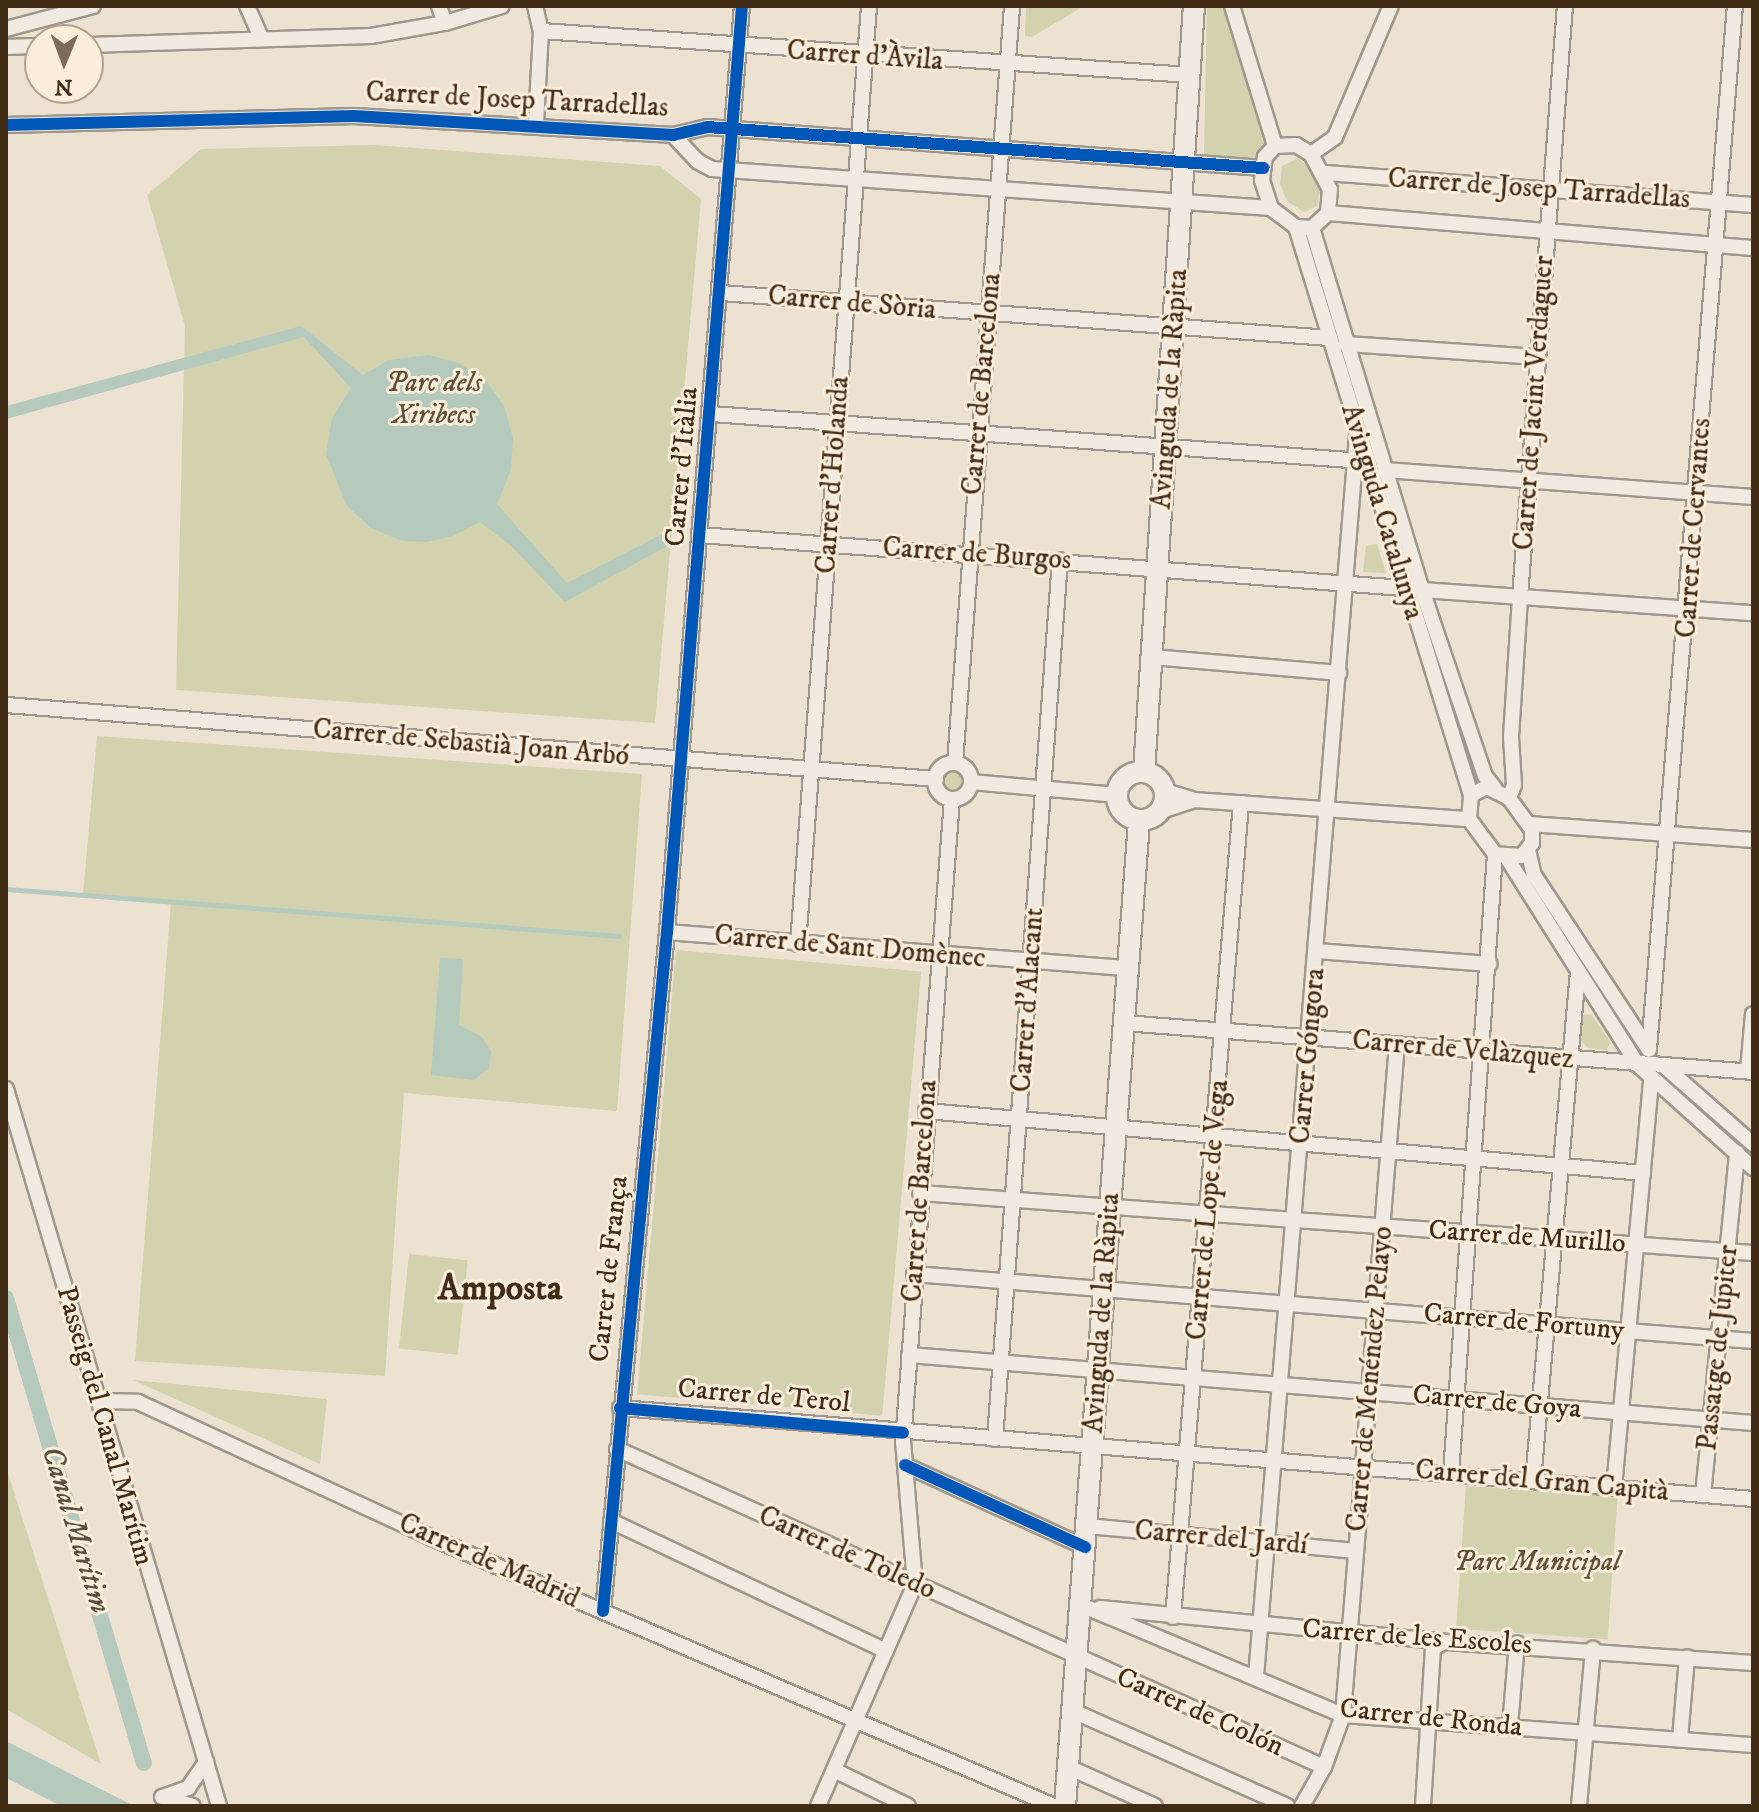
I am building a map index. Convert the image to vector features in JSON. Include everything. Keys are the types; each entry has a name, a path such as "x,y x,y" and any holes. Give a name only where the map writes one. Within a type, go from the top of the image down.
{"street":[{"path":"6,29 93,6"},
{"path":"247,6 262,39"},
{"path":"254,6 262,39"},
{"path":"439,6 445,23"},
{"path":"104,44 371,36 445,23 502,6"},
{"path":"535,6 541,31 536,124"},
{"name":"Carrer d'Itàlia","path":"667,932 742,48 742,6"},
{"name":"Carrer d'Holanda","path":"798,944 869,6"},
{"name":"Carrer de Barcelona","path":"955,763 968,554 1012,6"},
{"name":"Avinguda de la Ràpita","path":"1144,772 1194,6"},
{"path":"1232,6 1275,146"},
{"name":"Carrer de Jacint Verdaguer","path":"1509,798 1514,785 1511,737 1520,597 1565,6"},
{"name":"Carrer de Cervantes","path":"1649,1049 1688,608 1735,6"},
{"path":"1311,154 1335,137 1387,9"},
{"name":"Carrer d'Àvila","path":"541,31 742,48 1189,75"},
{"name":"Carrer de Josep Tarradellas","path":"6,125 354,116 536,124 673,135 707,127 1263,168"},
{"name":"Carrer de Josep Tarradellas","path":"673,135 697,161 732,170 1271,208"},
{"path":"1296,145 1311,154 1326,173 1328,213 1312,228 1296,227 1271,208 1262,180 1265,157 1275,146 1296,145"},
{"name":"Carrer de Josep Tarradellas","path":"1326,173 1753,205"},
{"name":"Carrer de Josep Tarradellas","path":"1328,213 1753,248"},
{"name":"Avinguda Catalunya","path":"1296,227 1357,435"},
{"path":"1312,228 1422,590 1485,776 1495,789 1509,798 1529,824 1528,850 1534,875 1649,1049 1665,1067 1753,1144"},
{"name":"Carrer de Sòria","path":"721,293 1329,338"},
{"path":"1346,344 1538,357"},
{"path":"711,414 978,436 1360,461"},
{"name":"Carrer Góngora","path":"1256,1677 1346,584 1360,461 1357,435"},
{"name":"Avinguda Catalunya","path":"1360,461 1471,795"},
{"path":"1385,470 1753,497"},
{"name":"Carrer de Burgos","path":"700,535 1158,567 1403,588"},
{"name":"Carrer d'Alacant","path":"995,1439 1060,560"},
{"path":"1422,590 1753,613"},
{"path":"1153,657 1339,673"},
{"name":"Carrer de Sebastià Joan Arbó","path":"6,705 936,779"},
{"path":"955,763 966,768 971,782 966,793 952,799 940,793 936,779 943,766 955,763"},
{"path":"1163,801 1158,778 1144,772 1122,780 1117,795 1125,815 1139,821 1163,801 1194,800 1469,819 1501,856 1637,1064 1753,1168"},
{"path":"971,782 1117,795"},
{"path":"1469,819 1471,795 1479,788 1495,789"},
{"name":"Carrer de Barcelona","path":"915,1584 903,1433 937,955 952,799"},
{"path":"1163,801 1194,800"},
{"name":"Carrer de Lope de Vega","path":"1173,1617 1241,803"},
{"name":"Avinguda de la Ràpita","path":"1065,1806 1139,821"},
{"path":"1529,824 1753,840"},
{"path":"1501,856 1528,850"},
{"path":"1451,1474 1461,1317 1501,856"},
{"name":"Carrer de Sant Domènec","path":"667,932 1128,968"},
{"name":"Carrer de França","path":"603,1611 667,932"},
{"path":"1317,951 1490,964"},
{"path":"1533,1481 1578,972"},
{"path":"1751,1071 1753,1014"},
{"name":"Carrer de Velàzquez","path":"1124,1023 1665,1067 1751,1071"},
{"name":"Carrer de Menéndez Pelayo","path":"1302,1806 1324,1767 1343,1715 1397,1044"},
{"path":"1614,1488 1651,1078"},
{"name":"Passeig del Canal Marítim","path":"6,1089 219,1806"},
{"path":"926,1111 1643,1173"},
{"name":"Passatge de Júpiter","path":"1703,1495 1737,1153"},
{"name":"Carrer de Murillo","path":"920,1193 1753,1253"},
{"name":"Carrer de Fortuny","path":"914,1274 1753,1341"},
{"name":"Carrer de Goya","path":"909,1355 1753,1423"},
{"name":"Carrer de Madrid","path":"99,1401 138,1402 603,1611 1054,1806"},
{"name":"Carrer de Terol","path":"620,1408 1092,1446"},
{"name":"Carrer del Gran Capità","path":"1092,1446 1753,1499"},
{"name":"Carrer de Toledo","path":"617,1449 1077,1657"},
{"path":"905,1465 1085,1547"},
{"path":"611,1521 886,1651"},
{"name":"Carrer del Jardí","path":"1087,1526 1356,1551"},
{"path":"818,1806 915,1584"},
{"name":"Carrer de les Escoles","path":"1081,1605 1349,1634 1445,1642 1517,1643 1753,1663"},
{"name":"Carrer de Ronda","path":"1081,1605 1343,1715 1753,1745"},
{"path":"1423,1806 1433,1648 1445,1642"},
{"path":"1510,1726 1517,1643"},
{"path":"1579,1806 1593,1649"},
{"name":"Carrer de Colón","path":"1077,1657 1324,1767"},
{"path":"1680,1739 1687,1657"},
{"path":"1073,1711 1287,1806"},
{"path":"193,1806 162,1797 188,1788 206,1762"},
{"path":"1068,1767 1155,1806"},
{"path":"834,1770 908,1806"}],"green space":[{"path":"1026,6 1084,6 1032,37 1025,36"},
{"path":"1207,6 1226,6 1268,141 1252,161 1204,154"},
{"name":"Parc dels Xiribecs","path":"374,145 660,166 701,199 655,723 176,690 185,326 147,195 201,149"},
{"path":"1298,158 1314,171 1320,189 1317,206 1304,212 1287,201 1280,184 1282,166"},
{"path":"1377,544 1386,573 1363,572 1366,546"},
{"path":"97,736 642,774 617,1111 404,1093 385,1376 135,1361 171,902 83,895"},
{"path":"953,770 961,773 964,781 961,789 953,792 945,789 942,781 945,773"},
{"path":"676,950 921,971 882,1416 637,1394"},
{"path":"1591,1014 1611,1043 1606,1050 1588,1048 1581,1041 1583,1015"},
{"path":"409,1254 468,1260 458,1355 399,1348"},
{"path":"133,1380 327,1399 320,1464"},
{"path":"6,1467 101,1764 6,1709"},
{"name":"Parc Municipal","path":"1466,1486 1618,1497 1608,1639 1456,1629"}],"shaded area":[{"path":"301,326 363,375 389,360 429,355 459,363 487,382 504,406 513,438 511,470 497,504 567,583 670,530 669,545 565,602 510,545 480,522 453,536 427,542 402,541 371,528 347,506 326,454 332,418 351,388 304,337 6,419 6,406"},
{"path":"440,958 463,959 459,1025 481,1036 491,1051 489,1068 474,1080 431,1075"},
{"path":"6,1741 134,1806 61,1806 6,1778"}],"waterway":[{"path":"6,889 619,936"},
{"name":"Canal Marítim","path":"6,1298 144,1763"}],"cycle path":[{"path":"603,1611 667,932 742,6"},
{"path":"6,125 354,116 673,135 707,127 1263,168"},
{"path":"620,1408 903,1433"},
{"path":"905,1465 1085,1547"}],"district":[{"name":"Amposta","path":"500,1289"}]}
